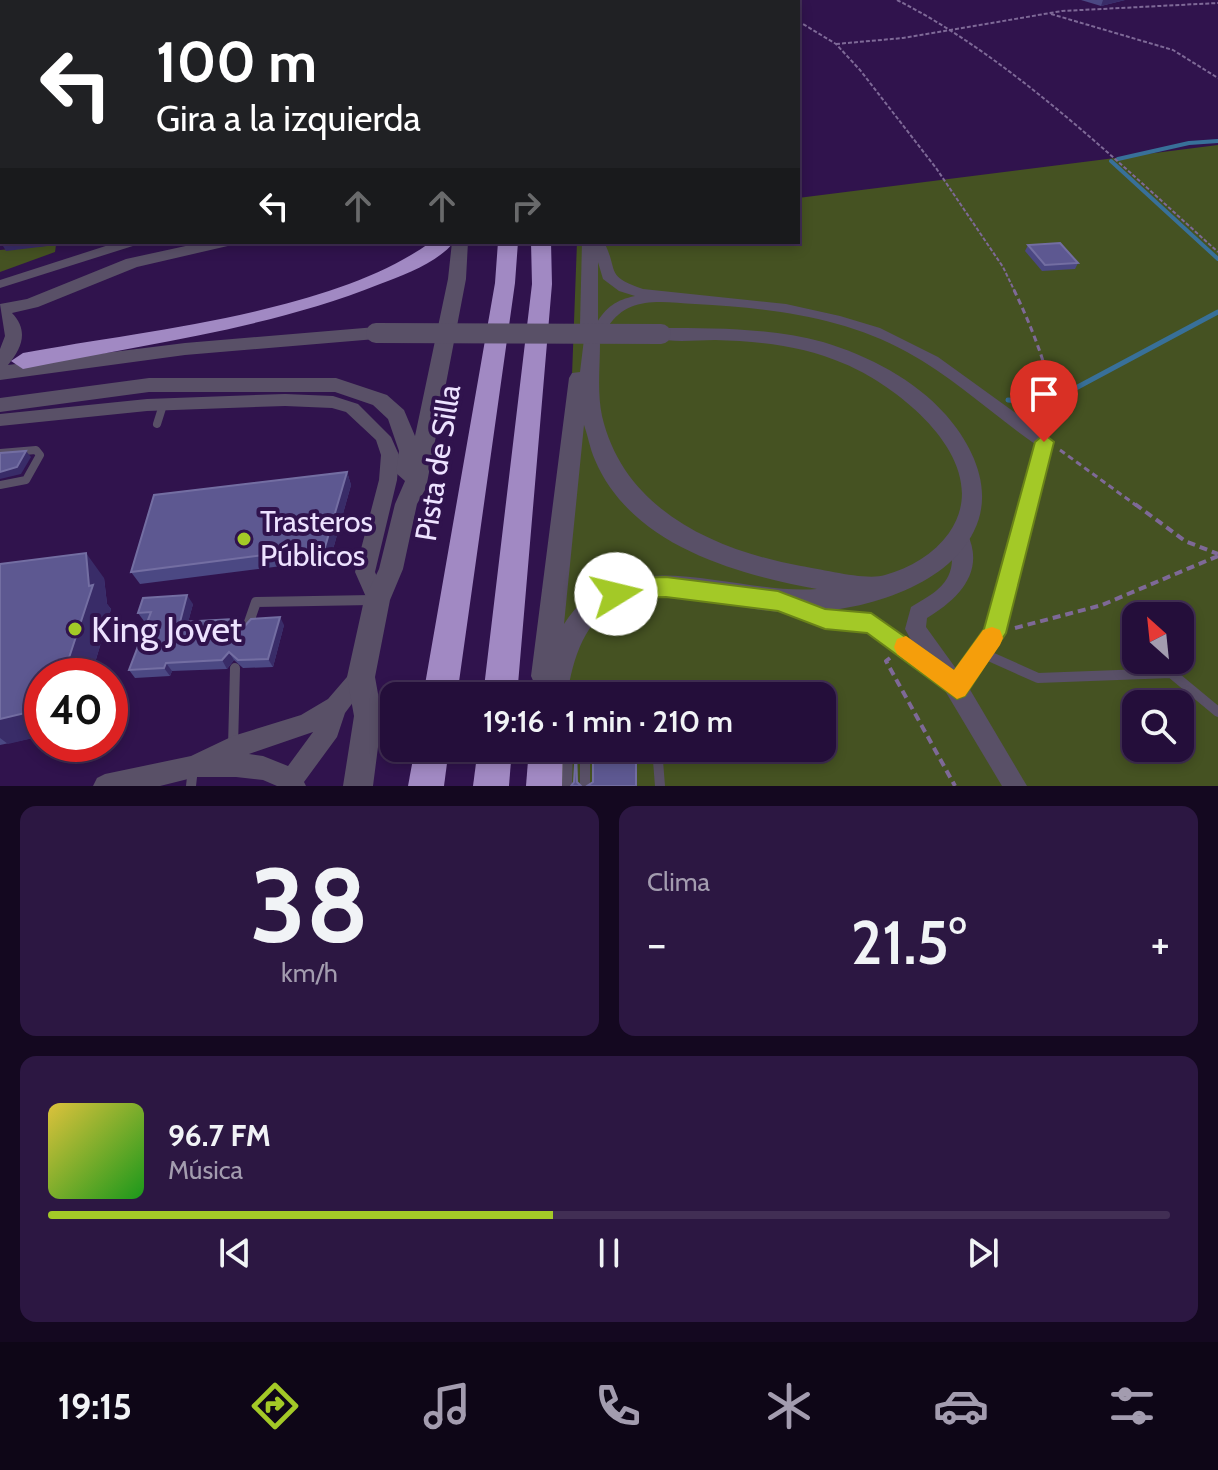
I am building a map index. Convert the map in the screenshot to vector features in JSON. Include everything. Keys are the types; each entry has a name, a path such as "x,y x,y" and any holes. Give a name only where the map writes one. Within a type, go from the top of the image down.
{"highway":[{"name":"Pista de Silla","path":"442,682 505,283 508,244"},
{"path":"501,682 542,284 541,244"},
{"path":"8,366 275,314 370,282 441,245"},
{"path":"426,786 430,762"},
{"path":"491,786 494,762"},
{"path":"544,786 545,762"}],"street":[{"path":"0,284 125,244"},
{"path":"0,311 32,303 132,263 217,244"},
{"path":"358,786 368,716 361,677 377,600 391,569 406,504 415,488 457,279 460,244"},
{"path":"590,244 593,339 590,404 599,444 617,478 666,526 701,547 768,572 882,587"},
{"path":"599,244 603,267 622,287 793,311 851,323 894,339 939,365 1008,419 1044,442 994,633 957,688"},
{"path":"546,682 593,339 609,311 632,300 681,297"},
{"path":"0,311 9,318 15,329 8,366"},
{"path":"8,366 234,338 376,333 725,334 797,342 829,350 884,374 930,411 956,442 967,467 971,492 970,515 960,538 937,564 910,579 846,597 778,601 666,587 636,588 616,594 599,602 578,623 562,650 556,682"},
{"path":"0,381 376,333"},
{"path":"8,366 322,339"},
{"path":"8,404 149,385 312,383 358,390 380,400 397,415 405,432 410,451 404,490 406,504"},
{"path":"8,404 155,405 309,399 352,408 383,437 390,455 388,480 365,572 377,600"},
{"path":"0,420 155,405"},
{"path":"960,538 964,565 961,581 946,596 918,613 915,629 957,688 1015,786"},
{"path":"778,601 825,619 871,623 957,688"},
{"path":"192,777 233,748 306,724 336,707 361,677"},
{"path":"105,786 192,777 249,766 271,770 291,784 329,729 336,707"}],"lane":[{"path":"155,405 157,424"},
{"path":"0,453 36,450 40,455 26,480 0,485"},
{"path":"247,628 256,602 377,600"},
{"path":"981,652 1038,678 1171,673 1218,712"},
{"path":"233,748 235,668"},
{"path":"567,786 568,762"},
{"path":"585,762 585,786"},
{"path":"658,762 660,786"}],"path":[{"path":"897,0 949,28 1117,162 1218,252"},
{"path":"836,44 903,38 1046,13 1218,3"},
{"path":"1046,13 1173,50 1218,78"},
{"path":"800,22 836,44 936,168 1003,267 1020,302 1053,395 1056,415 1044,442 1070,455 1185,541 1218,555"},
{"path":"994,633 1102,605 1218,555"},
{"path":"906,647 886,661 955,786"}],"green space":[{"path":"1218,145 1218,786 556,786 557,762 836,762 836,682 561,682 577,244 800,244 800,198"},
{"path":"56,245 55,252 0,272 0,250"}],"building":[{"path":"1060,243 1078,263 1045,265 1028,245"},
{"path":"26,451 17,467 0,472 0,453"},
{"name":"Trasteros Públicos","path":"347,472 325,547 131,572 154,495"},
{"path":"86,553 89,586 93,585 69,658 24,658 24,713 0,719 0,564"},
{"path":"187,595 180,622 234,619 243,628 251,619 280,617 268,659 238,660 229,652 222,660 166,663 164,668 129,670 151,612 138,613 143,598"},
{"path":"576,762 577,782 581,786 571,786"},
{"path":"593,762 636,762 636,786 587,786 593,782"}],"waterway":[{"path":"1118,159 1189,143 1218,141"},
{"path":"1111,161 1218,259"},
{"path":"1059,397 1218,312"},
{"path":"1008,400 1046,404"}],"slow traffic":[{"path":"906,647 957,688 992,638"}],"place":[{"name":"Trasteros Públicos","path":"244,539"},
{"name":"King Jovet","path":"75,629"}],"route":[{"path":"616,594 636,588 666,587 778,601 825,619 871,623 894,637 957,688 994,633 1044,442"}]}
